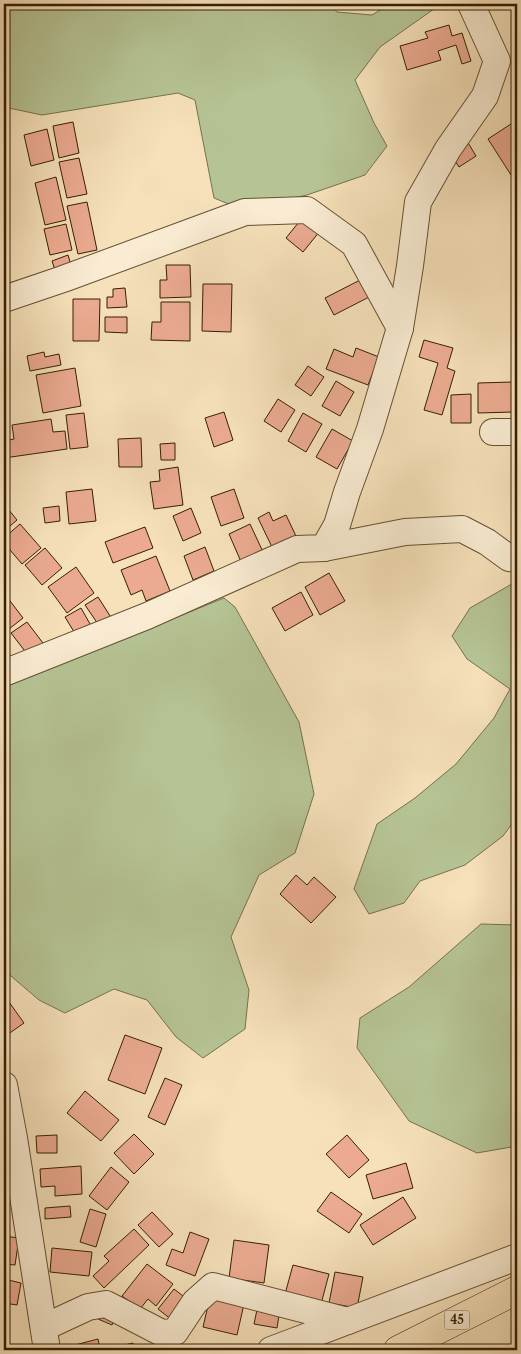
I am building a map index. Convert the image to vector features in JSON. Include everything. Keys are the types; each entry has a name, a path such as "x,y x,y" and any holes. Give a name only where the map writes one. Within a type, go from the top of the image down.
{"highway":[{"name":"45","path":"398,1350 517,1290"}],"street":[{"path":"324,548 337,525 370,429 400,328 418,202 448,149 485,96 497,61 471,4"},
{"path":"4,299 63,280 245,212 306,210 354,244 400,328"},
{"path":"4,673 147,616 297,549 324,548 405,532 462,529 487,542 509,558 517,559"},
{"path":"4,1085 14,1138 15,1221 46,1339 88,1308 106,1304 162,1333 175,1332 195,1302 213,1286 348,1321"},
{"path":"271,1350 517,1257"}],"green space":[{"path":"4,4 330,4 337,12 372,15 390,4 441,4 380,47 355,80 374,123 387,146 365,175 307,195 241,209 214,198 195,100 178,93 42,115 4,107"},
{"path":"517,581 517,817 503,836 465,865 420,881 404,903 369,914 354,889 377,824 415,798 456,764 494,718 510,689 467,659 452,636 470,608"},
{"path":"224,598 235,607 299,722 314,794 295,853 259,875 231,937 249,990 245,1029 203,1058 176,1037 147,1000 114,989 65,1013 39,1000 4,970 4,687"},
{"path":"481,924 517,925 517,1146 477,1153 409,1121 357,1048 360,1018 409,987"}],"building":[{"path":"449,25 452,36 462,33 471,61 462,64 456,45 438,51 441,60 407,70 400,46 428,38 425,32"},
{"path":"517,120 517,171 511,175 488,139"},
{"path":"73,122 79,153 59,158 53,126"},
{"path":"47,129 54,160 31,166 24,135"},
{"path":"467,141 476,156 459,167 450,153"},
{"path":"79,158 87,194 67,198 59,162"},
{"path":"56,177 66,220 45,225 35,183"},
{"path":"87,202 97,250 78,254 67,206"},
{"path":"303,217 320,231 303,252 286,238"},
{"path":"66,224 72,250 50,255 44,229"},
{"path":"68,255 71,265 55,270 52,261"},
{"path":"166,265 190,265 191,297 160,298 160,280 167,280"},
{"path":"364,278 373,295 334,315 325,298"},
{"path":"203,284 232,284 231,332 202,331"},
{"path":"125,288 127,307 107,308 107,297 113,297 113,289"},
{"path":"73,299 100,299 99,341 73,341"},
{"path":"161,302 190,302 190,341 151,340 152,322 161,322"},
{"path":"105,317 127,317 127,333 105,332"},
{"path":"424,340 453,348 447,368 455,371 442,415 424,410 438,363 419,357"},
{"path":"356,348 379,357 368,385 326,369 334,349 353,357"},
{"path":"44,352 45,357 59,354 61,365 30,371 27,356"},
{"path":"308,366 324,377 311,396 295,385"},
{"path":"75,368 81,406 43,413 36,375"},
{"path":"336,381 354,392 340,416 322,406"},
{"path":"513,382 514,412 478,413 478,383"},
{"path":"471,394 471,423 451,423 451,395"},
{"path":"278,399 295,410 281,432 264,421"},
{"path":"224,412 233,440 214,447 205,418"},
{"path":"84,413 88,447 70,449 66,415"},
{"path":"303,413 322,424 306,452 288,441"},
{"path":"51,419 53,432 65,431 67,449 4,458 4,441 14,439 12,425"},
{"path":"332,429 353,441 337,469 316,457"},
{"path":"141,438 142,467 119,467 118,439"},
{"path":"175,443 175,460 161,460 160,444"},
{"path":"178,467 183,505 154,509 150,482 160,481 159,470"},
{"path":"92,489 96,521 69,524 66,492"},
{"path":"234,489 244,518 221,526 211,497"},
{"path":"4,504 17,520 4,531"},
{"path":"59,506 60,521 45,523 43,508"},
{"path":"191,508 201,533 183,541 173,516"},
{"path":"269,512 273,521 286,515 296,536 272,547 258,518"},
{"path":"20,524 41,548 22,564 4,543 4,538"},
{"path":"250,524 264,554 242,564 229,534"},
{"path":"145,527 153,548 113,563 105,542"},
{"path":"205,547 214,571 193,580 184,556"},
{"path":"45,548 62,568 42,585 25,565"},
{"path":"156,556 170,591 146,601 142,590 131,595 121,570"},
{"path":"76,567 94,593 67,613 48,587"},
{"path":"329,573 345,601 320,615 305,587"},
{"path":"301,592 313,615 285,631 272,608"},
{"path":"4,593 23,618 4,633"},
{"path":"98,597 112,619 100,627 85,605"},
{"path":"81,608 94,631 79,640 65,617"},
{"path":"27,622 46,647 31,659 11,633"},
{"path":"296,875 307,885 314,877 336,897 311,923 280,894"},
{"path":"4,995 24,1023 4,1037"},
{"path":"125,1035 162,1048 145,1094 108,1080"},
{"path":"165,1078 182,1085 165,1125 148,1117"},
{"path":"85,1091 119,1120 101,1141 67,1113"},
{"path":"134,1134 154,1154 134,1174 114,1153"},
{"path":"57,1135 57,1153 37,1153 36,1136"},
{"path":"347,1135 369,1160 349,1178 326,1154"},
{"path":"406,1163 413,1188 373,1199 366,1175"},
{"path":"81,1166 82,1194 55,1196 55,1186 41,1187 40,1169"},
{"path":"111,1167 129,1182 107,1210 89,1196"},
{"path":"331,1192 362,1214 349,1233 317,1211"},
{"path":"403,1197 416,1218 373,1245 360,1225"},
{"path":"70,1206 71,1217 45,1219 45,1208"},
{"path":"90,1209 106,1214 96,1247 80,1242"},
{"path":"152,1212 173,1234 159,1247 138,1225"},
{"path":"134,1229 149,1245 104,1288 93,1276 109,1261 104,1256"},
{"path":"190,1232 209,1239 195,1276 166,1265 172,1249 183,1253"},
{"path":"4,1236 19,1238 15,1265 4,1264"},
{"path":"234,1240 269,1245 264,1283 229,1278"},
{"path":"52,1248 92,1252 89,1276 50,1272"},
{"path":"147,1264 173,1284 156,1306 148,1299 140,1309 122,1296"},
{"path":"293,1265 329,1274 321,1304 285,1294"},
{"path":"335,1272 363,1277 357,1308 329,1303"},
{"path":"4,1279 21,1283 17,1305 4,1303"},
{"path":"174,1289 187,1299 172,1320 158,1309"},
{"path":"210,1297 244,1304 237,1335 203,1327"},
{"path":"258,1305 280,1309 277,1328 254,1324"},
{"path":"101,1310 116,1316 112,1325 98,1319"},
{"path":"98,1339 100,1350 76,1350 75,1345"},
{"path":"133,1343 135,1350 112,1350 111,1348"}]}
